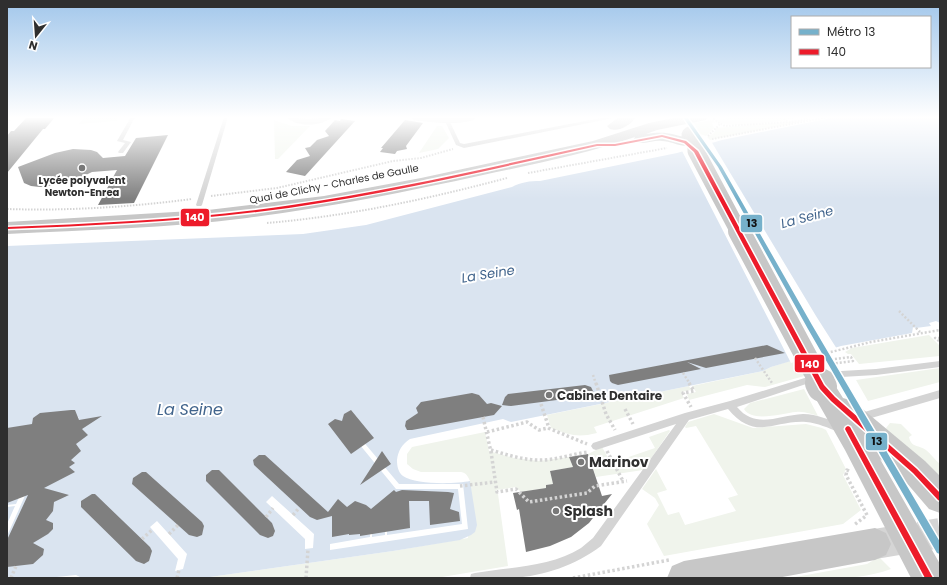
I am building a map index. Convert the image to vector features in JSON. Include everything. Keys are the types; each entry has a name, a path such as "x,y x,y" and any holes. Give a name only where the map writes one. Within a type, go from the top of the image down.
{"main road":[{"name":"Quai de Clichy - Charles de Gaulle","path":"7,218 69,217 200,202 273,197 359,181 515,144"},
{"name":"Quai de Clichy - Charles de Gaulle","path":"7,228 111,223 247,212 324,201 421,183 597,145 618,144"},
{"path":"691,144 823,381 855,430 929,578"},
{"path":"855,430 915,471 940,498"},
{"path":"681,568 866,530"}],"lane":[{"path":"121,152 126,144"},
{"path":"200,202 218,144"},
{"path":"460,145 464,144"},
{"path":"598,446 686,417 777,390 876,372 940,364"},
{"path":"730,405 741,417 748,421 758,423 796,418 813,419 838,428 855,430 940,394"},
{"path":"475,578 548,566 571,560 583,553 597,542 686,417"}],"path":[{"path":"7,208 72,210 200,202 277,188 393,161 421,158 438,154 460,145"},
{"path":"899,310 920,332"},
{"path":"817,355 871,342 939,331"},
{"path":"940,338 935,338 940,342"},
{"path":"821,361 851,357 854,361 818,365 823,381"},
{"path":"755,358 777,390"},
{"path":"683,373 694,392 683,393 684,395"},
{"path":"593,375 606,414 620,438"},
{"path":"541,404 549,428"},
{"path":"625,409 639,432"},
{"path":"483,417 491,450 497,492 516,489 528,502 586,493 595,486 643,478"},
{"path":"486,432 527,422 539,430 549,428 598,446 623,481"},
{"path":"491,450 513,456 545,460 589,451 598,446"},
{"path":"866,530 849,470 847,470 846,475 867,515 866,530"},
{"path":"460,486 495,482"},
{"path":"266,517 273,508"},
{"path":"293,515 299,508"},
{"path":"169,534 178,525"},
{"path":"142,539 152,530"},
{"path":"306,578 308,549"},
{"path":"11,578 16,566"},
{"path":"573,578 681,568"},
{"path":"177,578 179,570"}],"shaded area":[{"path":"275,144 292,144 278,159 275,159"},
{"path":"425,144 443,144 438,149 419,153"},
{"path":"929,335 940,346 940,356 859,364 851,354 845,352 852,348"},
{"path":"805,356 815,373 765,387 747,385 689,400 687,394 696,392 692,386 763,371"},
{"path":"940,368 940,382 868,401 856,380"},
{"path":"689,386 691,390 681,392 684,398 594,427 597,433 590,435 574,435 551,428 547,415"},
{"path":"804,389 818,416 799,412 768,416 754,416 744,409 750,403"},
{"path":"714,414 753,428 806,424 826,430 846,469 843,475 861,510 843,524 664,556 647,524 659,505 655,498 642,489 656,469 667,490 657,493 668,515 679,512 685,525 736,511 728,498 738,495 735,490 696,426 685,427 688,422"},
{"path":"890,423 901,424 912,435 909,437 910,441 914,445 924,448 940,464 940,477 888,432 886,428"},
{"path":"669,430 670,431 643,470 596,477 588,454 602,447 611,463 655,448 649,437"},
{"path":"485,432 489,451 514,458 539,461 569,457 573,467 550,471 553,484 546,485 546,488 521,492 516,487 496,490 496,494 498,494 508,566 436,578 203,578 393,551 468,538 470,481 467,475 461,472 421,472 413,469 407,464 407,454 412,447"},
{"path":"879,557 891,569 879,573 854,577 790,578 867,564"}],"water":[{"name":"La Seine","path":"707,144 940,144 940,323 936,321 929,323 931,326 913,327 912,333 841,346 771,367 763,371 511,422 503,419 410,439 399,451 397,462 398,469 403,476 409,479 426,482 455,483 470,481 477,525 475,532 460,540 203,578 82,578 76,575 47,578 7,578 7,246 303,234 366,225 512,187 522,183 540,181 677,153"}],"pier":[{"path":"699,144 713,144 837,349 791,363 681,149"},
{"path":"79,417 45,451 7,536 7,524 15,506 7,507 7,505 16,504 43,445 59,420"},
{"path":"345,420 399,484 463,484 468,529 330,550 330,544 370,537 370,517 372,517 372,537 385,535 385,518 387,518 387,535 462,524 458,489 396,489 342,423"},
{"path":"272,496 314,534 313,548 305,549 305,539 266,502"},
{"path":"157,521 187,554 183,569 175,571 178,559 150,527"}],"building":[{"path":"7,144 30,144 7,173"},
{"path":"132,144 163,144 134,203 98,205 117,170 92,172 69,183 40,187 31,186 24,183 18,167 55,153 73,149 91,150 97,152 103,158 125,156"},
{"path":"313,144 334,144 305,176 286,172 297,160 310,156 305,148 310,147"},
{"path":"384,144 407,144 407,149 397,151 395,154 380,152 383,148 381,148"},
{"path":"767,345 785,353 706,368 687,362 701,369 618,385 610,381 609,375"},
{"name":"Cabinet Dentaire","path":"585,385 591,387 595,395 511,406 502,405 508,394"},
{"path":"472,393 479,395 487,404 491,403 502,406 494,415 407,430 405,426 406,421 418,413 416,408 421,402"},
{"path":"75,410 79,420 102,416 82,429 88,435 76,444 81,451 71,460 75,463 69,467 75,472 44,488 69,495 54,502 53,511 46,520 53,523 53,529 48,534 33,543 44,549 43,555 33,564 7,567 7,540 28,495 7,503 7,428 32,424 33,418 40,413"},
{"path":"351,410 374,438 351,454 328,424 335,419 342,421 344,414"},
{"path":"382,451 391,464 360,485"},
{"path":"588,454 602,496 612,494 589,523 571,537 550,546 526,552 519,509 517,510 513,493 546,488 546,485 553,484 550,471 573,467 569,457"},
{"path":"259,455 265,455 328,512 338,499 347,507 355,501 366,505 371,509 394,490 396,492 402,490 448,492 454,493 450,509 459,512 460,521 430,525 429,501 409,501 410,528 360,536 360,534 349,534 332,537 332,516 317,520 310,517 254,465 253,460"},
{"path":"212,470 219,470 272,523 275,531 273,536 268,538 260,535 206,481 206,475"},
{"path":"142,472 146,472 202,522 204,526 202,535 197,537 189,535 132,484 133,478"},
{"path":"92,494 95,494 150,547 152,551 149,561 144,564 136,561 81,507 81,501"}],"tunnel":[{"path":"875,544 940,533"}],"metro line":[{"name":"13","path":"704,144 720,167 810,327 940,550"}],"transit line":[{"name":"140","path":"7,228 150,221 257,211 331,200 407,186 597,145 619,144"},
{"name":"140","path":"688,144 696,151 822,387 833,399 915,471 940,498"},
{"name":"140","path":"848,429 929,578"}],"place":[{"name":"Lycée polyvalent Newton-Enrea","path":"82,168"},
{"name":"Cabinet Dentaire","path":"549,395"},
{"name":"Marinov","path":"581,462"},
{"name":"Splash","path":"556,511"}]}
